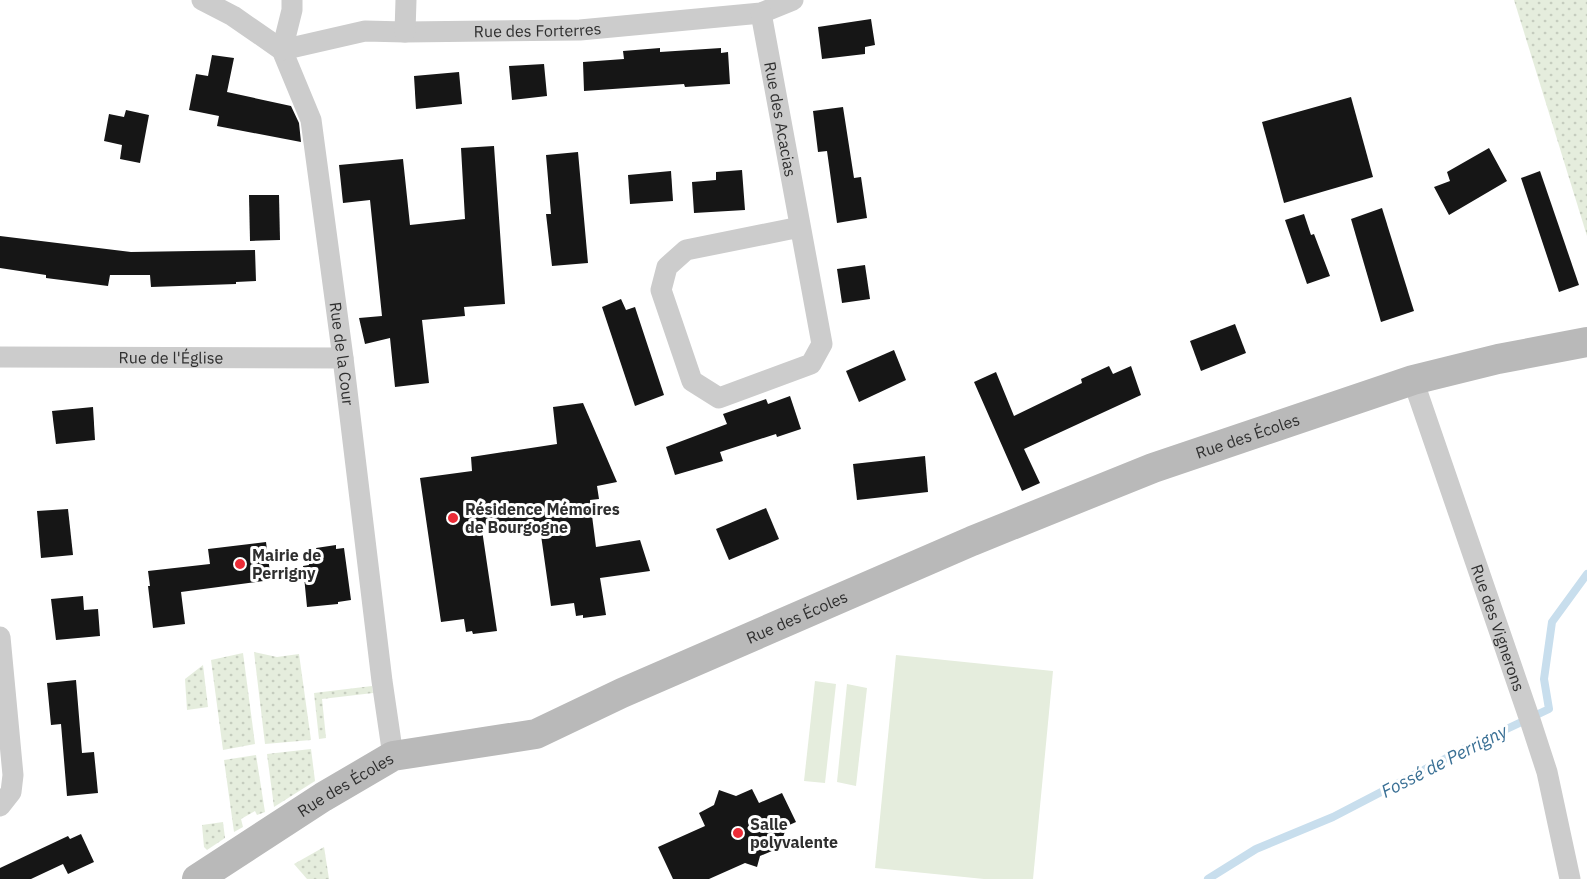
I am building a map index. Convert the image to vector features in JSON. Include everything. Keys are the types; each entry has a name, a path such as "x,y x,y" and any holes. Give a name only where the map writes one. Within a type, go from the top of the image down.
{"main road":[{"name":"Rue des Écoles","path":"197,879 323,797 393,756 536,734 622,693 972,541 1153,468 1413,380 1498,358 1587,342"}],"street":[{"path":"202,0 234,16 282,50 292,10 292,0"},
{"path":"405,32 406,0"},
{"name":"Rue des Forterres","path":"282,50 365,31 580,30 761,12 793,0"},
{"name":"Rue des Acacias","path":"761,12 822,344 811,364 719,398 692,381 661,290 667,267 686,250 800,227"},
{"name":"Rue de la Cour","path":"282,50 311,120 393,756"},
{"name":"Rue de l'Église","path":"0,357 343,358"},
{"name":"Rue des Vignerons","path":"1413,380 1547,772 1570,879"},
{"path":"0,637 13,775 11,792 0,806"}],"green space":[{"path":"1514,0 1587,0 1587,236"},
{"path":"254,652 277,657 299,654 311,740 265,744"},
{"path":"243,653 255,744 223,750 211,660"},
{"path":"896,655 1053,671 1033,879 984,879 875,868"},
{"path":"203,665 208,707 187,710 185,679"},
{"path":"815,681 836,684 825,783 804,781"},
{"path":"847,684 867,688 856,786 837,782"},
{"path":"372,686 373,693 322,699 326,738 319,739 314,693"},
{"path":"311,749 315,781 274,807 267,754"},
{"path":"256,755 265,812 257,815 255,811 241,819 243,827 234,832 224,760"},
{"path":"223,822 225,838 207,850 204,847 202,825"},
{"path":"324,847 329,879 307,879 294,864"}],"building":[{"path":"871,19 875,45 865,47 865,54 822,59 818,27"},
{"path":"660,48 660,52 721,48 721,53 728,52 730,84 685,87 684,84 584,91 583,62 624,59 623,51"},
{"path":"212,55 234,58 227,92 291,106 299,123 301,142 217,126 219,116 189,110 196,74 208,76"},
{"path":"544,64 547,96 512,100 509,66"},
{"path":"459,72 462,104 416,109 414,76"},
{"path":"1351,97 1373,177 1284,203 1262,122"},
{"path":"843,107 854,178 861,177 867,218 837,223 827,151 818,152 813,111"},
{"path":"126,110 149,115 140,163 120,159 122,145 104,141 109,114 124,117"},
{"path":"494,146 505,304 464,307 465,316 422,320 429,383 395,387 390,338 365,344 359,318 382,316 370,200 343,203 339,165 403,159 410,225 465,219 461,148"},
{"path":"1489,148 1507,181 1449,215 1434,187 1450,181 1447,172"},
{"path":"578,152 588,263 552,266 546,214 551,214 546,155"},
{"path":"742,170 745,210 694,213 692,182 716,180 716,172"},
{"path":"671,171 673,201 630,204 628,175"},
{"path":"1540,171 1579,285 1559,292 1521,178"},
{"path":"249,195 279,195 280,240 250,241"},
{"path":"1382,208 1414,311 1381,322 1351,219"},
{"path":"1304,214 1330,276 1307,284 1285,220"},
{"path":"0,236 131,252 255,250 256,281 236,282 236,284 151,287 150,275 110,275 108,286 46,278 46,275 0,268"},
{"path":"865,265 870,299 842,303 837,269"},
{"path":"621,299 626,310 635,307 664,395 635,406 602,307"},
{"path":"1235,324 1246,353 1201,371 1190,341"},
{"path":"894,350 906,380 859,402 846,371"},
{"path":"1109,366 1113,374 1131,366 1141,395 1024,449 1040,483 1022,491 974,382 996,372 1014,416 1082,383 1081,379"},
{"path":"790,396 801,429 777,437 776,434 720,452 723,461 675,475 666,447 727,424 723,414 766,399 768,404"},
{"name":"Résidence Mémoires de Bourgogne","path":"583,403 617,482 597,486 599,499 590,500 596,547 640,540 650,571 600,578 606,615 583,618 583,615 576,616 574,603 551,606 539,521 482,530 497,631 473,634 472,631 466,632 464,619 441,622 420,478 472,471 471,457 557,444 553,407"},
{"path":"93,407 95,440 56,444 52,411"},
{"path":"925,456 928,492 857,500 853,464"},
{"path":"766,508 779,539 729,560 716,529"},
{"path":"68,509 73,555 41,558 37,511"},
{"path":"266,542 271,580 181,592 185,624 153,628 148,571 210,564 208,549"},
{"path":"336,545 336,549 344,548 351,600 338,602 338,604 307,607 303,566 309,565 308,552 317,551 316,548"},
{"path":"83,596 84,610 98,609 100,636 56,640 51,599"},
{"path":"76,680 82,753 94,752 98,793 67,796 61,724 51,725 47,683"},
{"name":"Salle polyvalente","path":"752,789 759,803 782,793 796,822 787,826 779,848 760,856 757,867 745,863 709,879 673,879 658,847 705,826 699,813 714,805 719,790 736,796"},
{"path":"81,834 94,862 68,874 63,864 31,879 0,879 0,868 68,836 70,839"}],"waterway":[{"name":"Fossé de Perrigny","path":"1208,879 1256,849 1333,817 1462,750 1549,709 1544,679 1552,622 1587,574"}],"place":[{"name":"Résidence Mémoires de Bourgogne","path":"453,518"},
{"name":"Mairie de Perrigny","path":"240,564"},
{"name":"Salle polyvalente","path":"738,833"}]}
